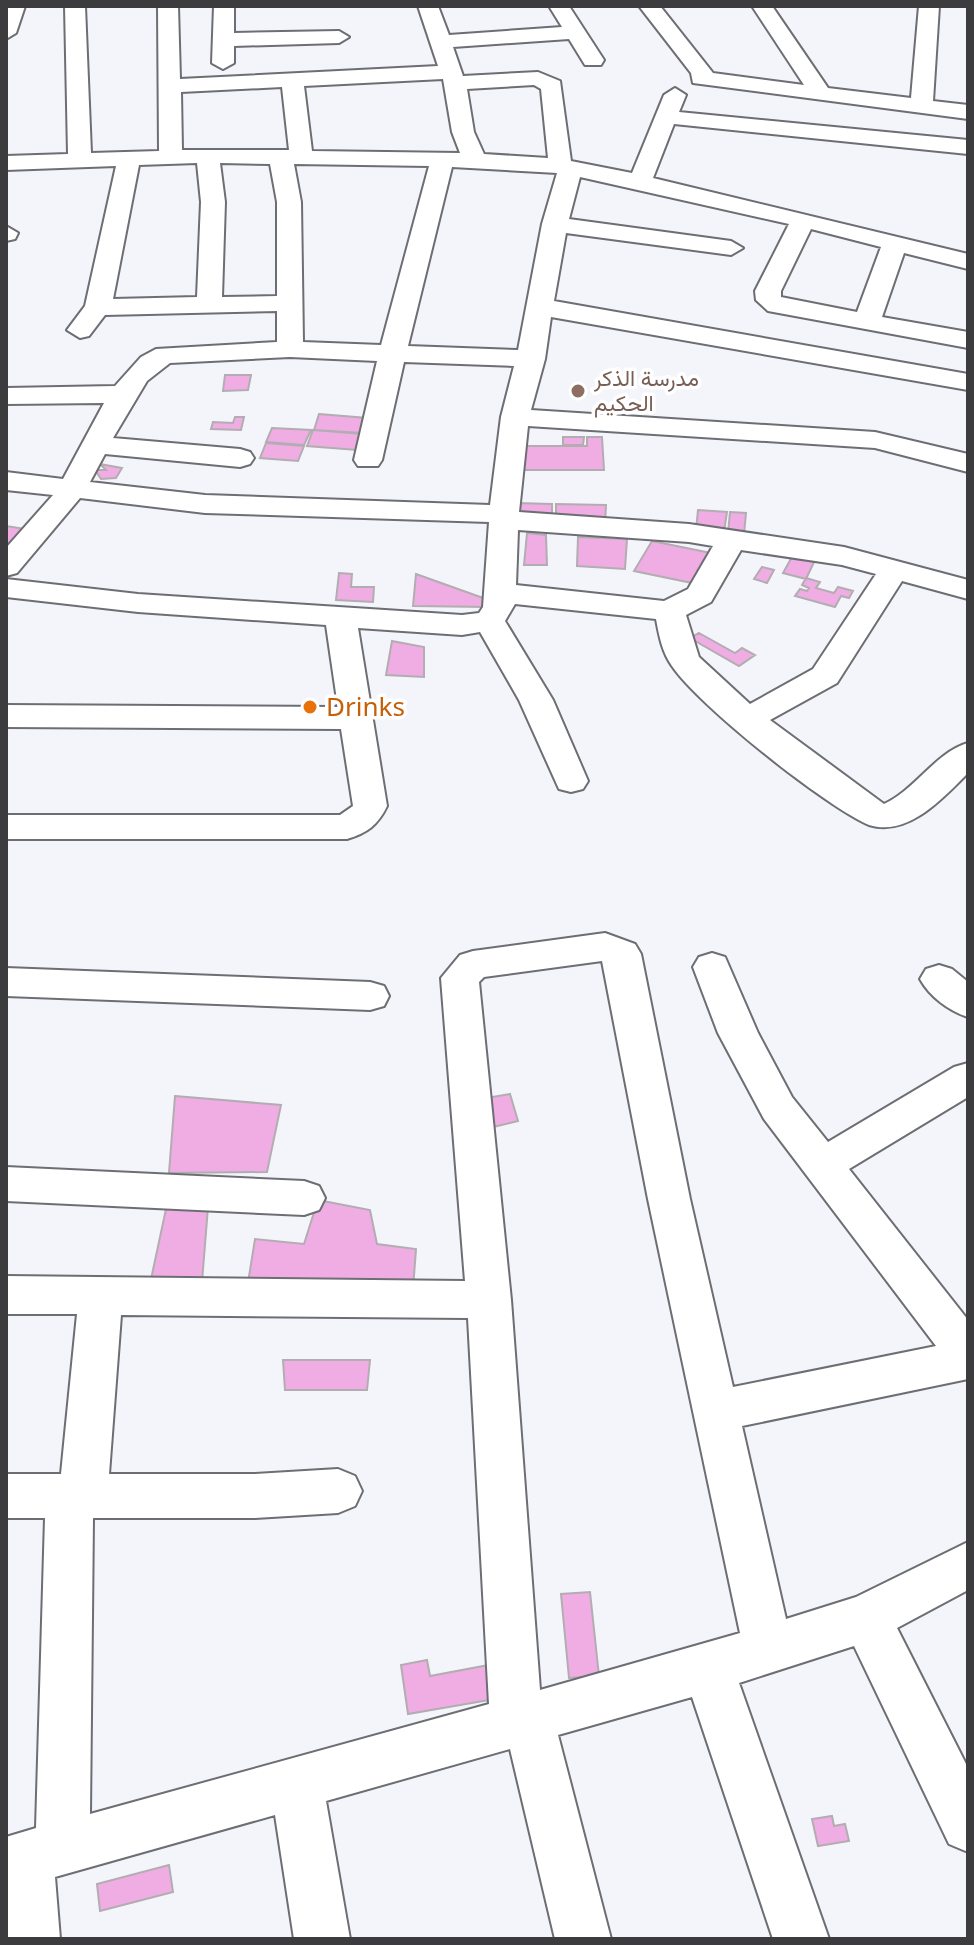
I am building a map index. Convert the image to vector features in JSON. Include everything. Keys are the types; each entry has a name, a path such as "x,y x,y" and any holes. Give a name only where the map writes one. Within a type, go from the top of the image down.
{"street":[{"path":"6,33 15,6"},
{"path":"75,6 80,160"},
{"path":"168,6 171,158"},
{"path":"223,82 224,6"},
{"path":"428,6 452,77 463,132 475,160"},
{"path":"559,6 593,60"},
{"path":"649,6 702,73 701,78"},
{"path":"762,6 821,94"},
{"path":"921,108 929,6"},
{"path":"223,40 338,29 343,76"},
{"path":"440,42 575,32"},
{"path":"169,86 343,76 538,78 552,86 565,167 532,359 515,417 494,607 571,781"},
{"path":"639,184 680,83 701,78 968,112"},
{"path":"290,349 292,79"},
{"path":"667,117 968,147"},
{"path":"6,163 208,156 442,162 475,160 565,167 718,198 968,262"},
{"path":"208,156 213,202 209,306"},
{"path":"80,330 98,307 129,159"},
{"path":"368,460 414,260 442,162"},
{"path":"803,220 768,291 769,300 777,306 968,340"},
{"path":"554,224 731,248"},
{"path":"867,322 894,245"},
{"path":"98,307 289,303"},
{"path":"541,307 968,382"},
{"path":"6,567 72,488 121,394 151,359 165,355 290,349 532,359"},
{"path":"6,396 121,394"},
{"path":"515,417 875,440 968,463"},
{"path":"97,445 240,458"},
{"path":"6,481 205,504 504,517 689,533 844,556 968,590"},
{"path":"6,588 138,603 462,625 494,607 669,611 700,595 732,539"},
{"path":"749,718 825,676 895,569"},
{"path":"669,611 685,662 863,811 881,817 901,813 968,754"},
{"path":"6,827 347,827 365,816 370,806 354,718 341,617"},
{"path":"6,716 354,718"},
{"path":"583,1939 522,1719 460,978 473,965 605,947 622,954 669,1199 768,1648"},
{"path":"712,967 738,1033 778,1108 968,1356 718,1411"},
{"path":"6,982 370,996"},
{"path":"821,1166 968,1078"},
{"path":"6,1184 304,1198"},
{"path":"6,1295 489,1300"},
{"path":"32,1939 32,1857 101,1296"},
{"path":"6,1496 255,1496 338,1491"},
{"path":"32,1857 708,1668 866,1618 968,1565"},
{"path":"866,1618 968,1825"},
{"path":"708,1668 801,1939"},
{"path":"296,1783 322,1939"}],"building":[{"path":"225,375 251,375 248,390 223,391"},
{"path":"319,414 367,418 362,433 314,430"},
{"path":"235,417 244,417 241,430 211,429 213,422 233,423"},
{"path":"272,428 311,430 304,445 266,442"},
{"path":"313,430 363,434 357,450 307,446"},
{"path":"563,437 584,437 583,445 563,445"},
{"path":"587,437 602,437 604,470 524,470 524,446 587,446"},
{"path":"266,443 304,446 298,461 260,458"},
{"path":"100,464 122,468 116,478 101,479 95,470 106,470"},
{"path":"516,503 552,504 552,522 515,521"},
{"path":"556,504 606,505 605,524 556,522"},
{"path":"698,510 727,512 724,532 696,530"},
{"path":"730,512 746,513 744,534 728,533"},
{"path":"6,526 31,530 6,559"},
{"path":"527,533 546,535 547,565 524,565"},
{"path":"578,537 627,539 625,569 577,566"},
{"path":"652,541 711,553 697,584 634,571"},
{"path":"793,555 815,560 806,579 783,573"},
{"path":"762,567 774,570 767,583 754,579"},
{"path":"339,573 352,574 351,587 374,587 373,602 336,600"},
{"path":"416,574 486,599 486,607 413,606"},
{"path":"806,578 820,582 816,588 834,593 838,587 853,591 849,598 841,596 835,607 795,596 800,589 807,591 809,588 802,585"},
{"path":"699,633 735,653 742,648 755,655 739,666 690,638"},
{"path":"392,641 424,647 424,677 386,675"},
{"path":"510,1094 518,1121 485,1129 480,1099"},
{"path":"175,1096 281,1105 267,1172 169,1173"},
{"path":"318,1200 370,1210 377,1244 416,1249 413,1289 247,1289 255,1239 304,1244"},
{"path":"208,1207 202,1282 150,1284 166,1209"},
{"path":"283,1360 370,1360 367,1390 285,1390"},
{"path":"590,1592 599,1676 569,1678 561,1594"},
{"path":"427,1660 430,1676 494,1664 501,1698 408,1714 401,1665"},
{"path":"832,1816 834,1826 845,1824 849,1841 818,1846 812,1819"},
{"path":"169,1865 173,1892 100,1911 97,1884"}],"place":[{"name":"مدرسة الذكر الحكيم","path":"578,391"},
{"name":"Drinks","path":"310,707"}]}
